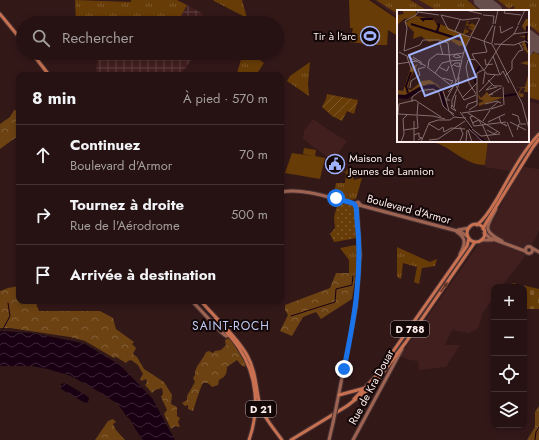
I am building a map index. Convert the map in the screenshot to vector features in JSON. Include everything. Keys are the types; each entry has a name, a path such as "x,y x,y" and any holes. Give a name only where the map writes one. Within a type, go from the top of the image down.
{"main road":[{"path":"0,14 16,33"},
{"path":"37,60 47,72"},
{"path":"502,242 490,239 475,242 468,237 469,228 473,225 477,225 492,207 530,145 539,134"},
{"path":"481,240 486,224 539,139"},
{"name":"Boulevard d'Armor","path":"284,192 295,191 314,193 463,232 468,237"},
{"path":"502,197 487,228 492,236 502,242"},
{"path":"329,440 356,308 360,255 357,205"},
{"path":"477,225 490,238 525,250 527,253 539,253"},
{"name":"Boulevard d'Armor","path":"454,230 469,228"},
{"path":"451,269 463,249 465,242 462,234 454,230"},
{"name":"D 788","path":"347,406 367,388 402,340 467,246 468,237"},
{"name":"D 788","path":"291,440 347,406 369,389 406,342 475,242"},
{"path":"508,244 527,246 539,253"},
{"path":"525,250 527,246"},
{"path":"195,304 221,332 226,336 229,335"},
{"name":"D 21","path":"203,304 238,346 245,358 251,374 254,386 256,409 254,426 249,440"},
{"name":"D 21","path":"203,304 239,343 250,362 261,408 281,439"},
{"name":"Rue de Kra Douar","path":"353,440 406,342"},
{"path":"339,395 367,388"}],"shaded area":[{"path":"374,0 539,0 539,101 529,98 529,10 397,10 397,17"},
{"path":"187,5 203,14 202,16 181,16"},
{"path":"97,60 191,60 182,72 96,72"},
{"path":"529,101 539,104 539,131 529,142"},
{"path":"313,119 347,141 333,161 303,139 304,131"},
{"path":"488,142 529,142 510,171 485,167"},
{"path":"524,167 539,169 539,230 536,237 523,259 503,284 491,284 491,301 482,314 477,329 469,333 452,330 445,345 460,345 446,367 419,370 418,361 400,356 490,228 507,193"}],"green space":[{"path":"75,0 131,2 131,0 177,0 187,5 181,16 76,16"},
{"path":"213,0 242,0 246,16 243,16"},
{"path":"349,0 369,0 397,19 397,35 388,30 387,45 350,42 353,28 350,28"},
{"path":"376,0 410,0 426,10 397,10 397,13"},
{"path":"419,0 467,0 479,10 436,10"},
{"path":"498,0 539,0 539,33 529,25 529,10 513,10 515,7 513,6 509,9"},
{"path":"535,52 539,55 539,100 529,97 529,56"},
{"path":"241,60 260,60 264,63 258,72 237,72"},
{"path":"310,62 308,84 309,96 287,81 290,76"},
{"path":"327,94 358,100 354,114 347,111 342,121 332,116 322,107"},
{"path":"14,110 16,110 16,138 0,149 0,124 10,117"},
{"path":"433,142 488,142 485,165 472,163"},
{"path":"304,148 316,150 315,156 325,158 320,179 285,173 292,153 312,156 303,154"},
{"path":"350,168 354,180 362,178 356,199 353,200 345,199 334,194 336,183 345,183 346,173 341,171 346,172 347,169"},
{"path":"338,202 352,205 355,209 357,238 334,242 330,234 335,228 334,217"},
{"path":"355,245 357,247 356,273 349,273 349,260 340,248"},
{"path":"397,247 430,262 437,259 435,266 422,268 419,284 414,282 417,267 403,263 401,279 397,277"},
{"path":"336,273 356,273 352,299 321,319 316,312 303,317 292,336 280,331 288,315 285,310 285,305 330,288"},
{"path":"527,286 539,289 539,309 527,309"},
{"path":"16,287 16,304 36,304 39,311 100,311 113,318 116,329 134,342 132,344 136,348 133,354 137,357 144,369 164,382 172,395 171,404 177,407 177,416 180,418 178,422 180,427 175,426 171,429 164,414 167,410 161,397 163,394 162,388 155,390 152,393 145,385 147,382 146,379 141,381 140,379 143,374 138,365 131,360 126,363 116,357 114,358 85,341 70,337 10,328 0,328 0,291"},
{"path":"230,338 246,364 245,367 237,360 227,367 227,372 223,378 219,380 218,385 212,387 208,383 203,383 193,411 188,409 188,405 185,406 182,403 187,400 187,396 195,382 193,378 197,366 206,352 209,351 213,353 221,350 226,345 226,339"},
{"path":"539,406 539,440 527,440 535,427 535,412"},
{"path":"113,419 116,422 113,424 116,430 125,440 95,440 108,421"}],"water":[{"path":"0,331 32,333 85,344 120,365 152,398 175,440 143,440 130,419 118,404 71,376 32,366 0,366"},
{"path":"65,383 87,396 89,398 88,402 85,403 61,389 61,384"}],"waterway":[{"path":"291,316 335,302 336,289 352,285 353,276"},
{"path":"3,329 10,316 8,303"},
{"path":"535,440 536,432 539,427"}],"taxiway":[{"path":"529,37 539,40"},
{"path":"529,40 532,48 529,52"}],"runway":[{"path":"481,0 494,10"},
{"path":"529,38 539,46"}],"place":[{"name":"Tir à l'arc","path":"370,36"},
{"name":"Maison des Jeunes de Lannion","path":"335,164"}],"district":[{"name":"SAINT-ROCH","path":"231,326"}],"route":[{"path":"336,198 338,200 354,204 356,207 360,258 356,308 344,369"}]}
